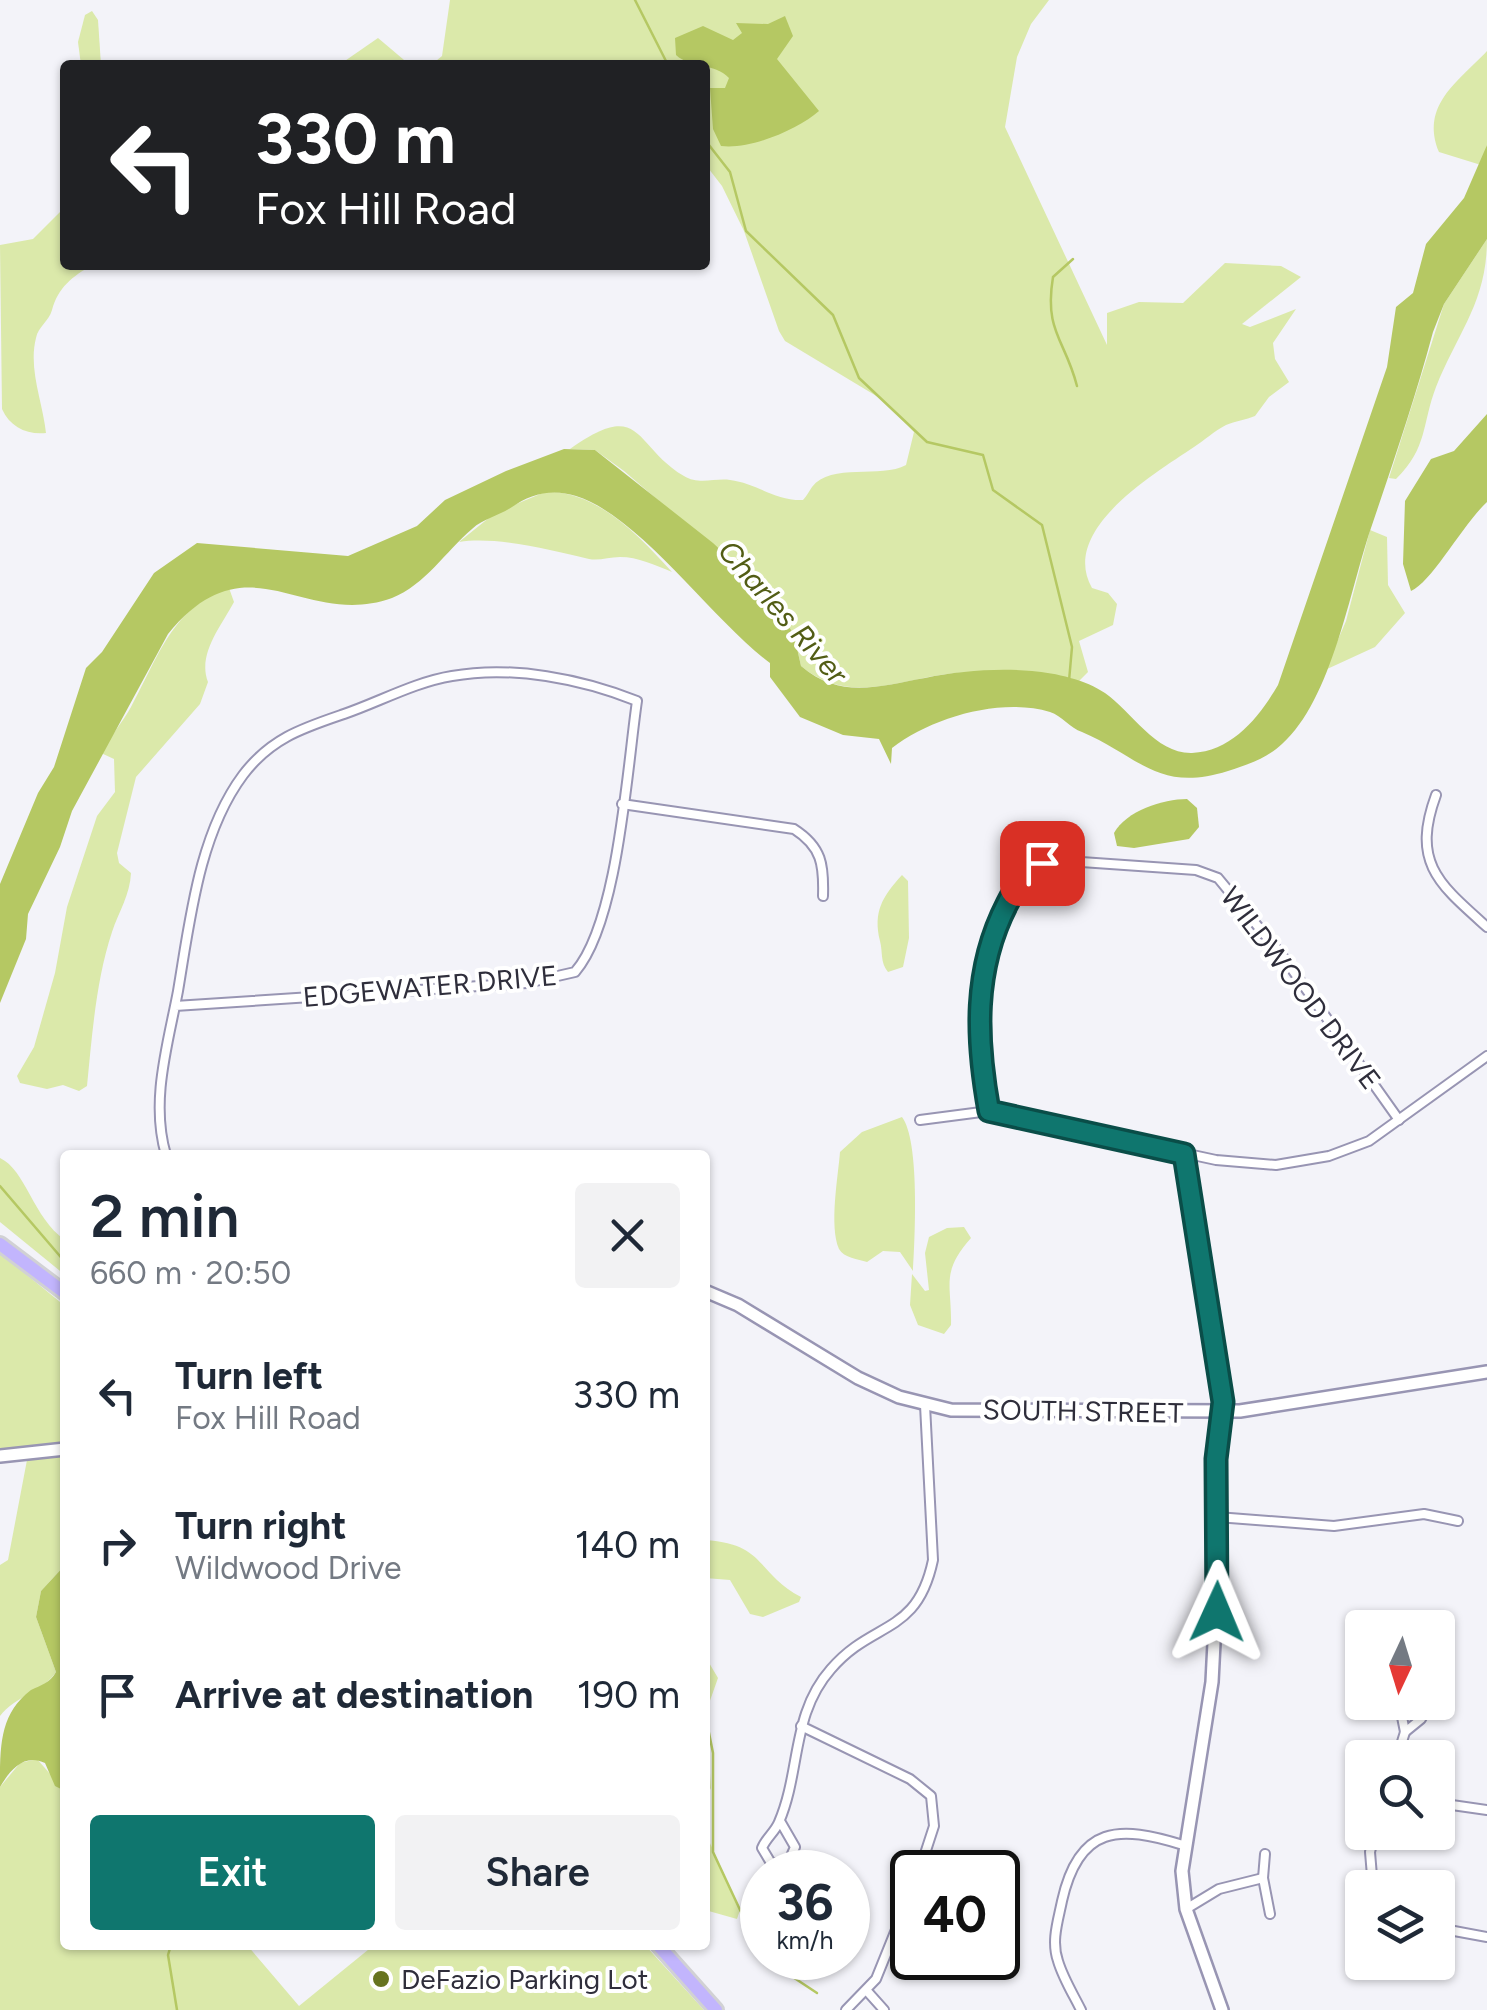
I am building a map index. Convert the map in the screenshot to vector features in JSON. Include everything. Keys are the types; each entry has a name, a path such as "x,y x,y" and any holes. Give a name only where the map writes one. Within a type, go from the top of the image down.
{"main road":[{"path":"0,1244 60,1289"},
{"path":"662,1950 716,2010"}],"street":[{"name":"EDGEWATER DRIVE","path":"165,1150 159,1108 175,1006 198,884 226,807 242,777 290,731 452,676 512,674 602,686 637,701 597,939 590,954 564,978 175,1006"},
{"path":"1436,795 1426,834 1431,869 1487,927"},
{"path":"622,804 794,829 815,846 824,862 823,896"},
{"name":"WILDWOOD DRIVE","path":"989,1111 980,1015 984,962 1021,878 1038,864 1057,861 1196,870 1218,878 1284,958 1399,1120"},
{"path":"920,1120 989,1111 1184,1154 1245,1164 1296,1163 1369,1141 1487,1056"},
{"path":"1184,1154 1224,1412 1216,1459 1212,1682 1183,1845 1186,1908 1222,2010"},
{"name":"SOUTH STREET","path":"710,1293 738,1305 858,1378 925,1405 951,1410 1224,1412 1487,1372"},
{"path":"780,1822 795,1847 788,1862 779,1864 771,1863 762,1848 780,1822 800,1726 830,1669 849,1652 904,1618 928,1583 933,1560 925,1405"},
{"path":"0,1456 60,1450"},
{"path":"1217,1517 1334,1526 1424,1514 1458,1521"},
{"path":"1403,1720 1403,1740"},
{"path":"1405,1732 1420,1720"},
{"path":"800,1726 910,1779 930,1796 934,1826 926,1850"},
{"path":"1455,1805 1487,1810"},
{"path":"1081,2010 1054,1946 1068,1877 1079,1855 1100,1838 1119,1833 1144,1833 1183,1845"},
{"path":"1266,1854 1262,1878 1270,1914"},
{"path":"1186,1908 1229,1885 1262,1878"},
{"path":"1455,1931 1487,1937"},
{"path":"846,2010 879,1973 890,1945"},
{"path":"866,1990 884,2010"}],"shaded area":[{"path":"450,0 1049,0 1031,24 1017,57 1005,127 1107,345 1107,313 1139,302 1183,303 1225,263 1281,266 1301,277 1242,324 1250,327 1296,309 1273,343 1275,359 1289,382 1269,397 1255,416 1222,427 1135,488 1099,525 1088,545 1085,566 1092,588 1108,593 1117,604 1113,625 1079,641 1088,672 1079,681 1033,674 972,672 857,688 819,678 801,666 794,635 772,598 624,471 595,450 570,449 611,427 625,427 689,479 739,482 783,498 803,500 820,479 831,475 906,465 914,432 883,400 785,341 779,331 744,231 710,170 710,60 437,60 442,56"},
{"path":"92,11 98,20 101,60 80,60 78,42 85,15"},
{"path":"785,16 793,36 777,59 819,111 773,137 746,145 721,146 713,129 710,88 725,88 729,78 710,68 710,60 684,60 676,55 675,38 703,26 733,40 742,33 736,23 768,24"},
{"path":"378,38 404,60 346,60"},
{"path":"1487,51 1487,145 1481,165 1439,152 1434,121 1445,95"},
{"path":"1487,145 1487,239 1444,304 1433,332 1327,672 1299,725 1263,757 1204,777 1166,775 1050,712 1010,707 967,713 926,728 892,748 891,764 879,739 843,735 800,717 770,677 770,663 625,525 576,496 542,494 477,525 425,576 392,598 360,605 331,603 251,588 225,591 197,605 168,634 72,811 60,847 28,914 26,939 0,1003 0,884 38,793 54,767 86,668 102,652 154,573 197,543 348,556 417,526 445,500 564,449 595,450 713,543 772,598 794,635 801,666 816,677 861,688 965,672 1041,672 1097,688 1167,747 1192,753 1220,746 1253,720 1278,685 1387,367 1396,307 1413,293 1426,244 1464,198"},
{"path":"60,212 60,270 85,270 62,289 37,334 34,362 46,433 32,433 14,425 2,409 0,245 33,239"},
{"path":"1487,239 1477,299 1436,387 1419,446 1396,479 1389,478 1444,304"},
{"path":"1487,414 1487,502 1428,576 1411,591 1403,564 1405,501 1431,459 1454,451"},
{"path":"545,492 564,493 599,507 631,530 672,572 627,557 593,559 507,542 459,542 495,513"},
{"path":"1370,530 1387,537 1388,585 1405,613 1375,647 1325,670 1346,621"},
{"path":"229,588 234,602 208,650 208,682 200,704 136,777 117,853 119,863 131,873 130,881 102,969 87,1086 79,1091 63,1085 47,1089 20,1083 17,1076 34,1047 55,973 67,907 97,816 115,792 114,759 101,753 180,621 193,608"},
{"path":"1187,799 1197,808 1199,827 1189,839 1134,848 1117,846 1114,833 1127,818 1157,804"},
{"path":"902,875 908,881 909,938 903,967 888,972 878,931 879,913 884,898"},
{"path":"902,1117 908,1129 914,1168 913,1271 900,1252 883,1251 867,1262 851,1258 839,1249 835,1228 840,1152 862,1132"},
{"path":"0,1158 17,1173 45,1220 60,1236 60,1271 0,1222"},
{"path":"964,1227 971,1238 951,1270 951,1325 944,1334 918,1325 910,1305 912,1274 925,1291 929,1290 925,1253 929,1237 947,1228"},
{"path":"0,1253 60,1302 60,1444 0,1450"},
{"path":"60,1457 60,1570 41,1591 36,1617 56,1672 0,1716 0,1565 8,1560 27,1460"},
{"path":"710,1541 750,1553 801,1597 799,1602 763,1617 750,1614 730,1580 710,1578"},
{"path":"60,1570 60,1788 55,1786 45,1763 37,1760 18,1765 0,1787 4,1731 13,1709 56,1672 36,1617 41,1591"},
{"path":"710,1664 718,1678 710,1701"},
{"path":"37,1759 60,1785 60,1950 251,1950 299,2006 368,1950 650,1950 704,2010 0,2010 0,1787 20,1763"},
{"path":"710,1843 740,1910 737,1919 710,1911"}],"waterway":[{"path":"635,0 665,60"},
{"path":"710,146 730,172 746,231 833,315 859,378 927,442 983,455 993,490 1042,525 1072,647 1069,681"},
{"path":"1073,259 1053,277 1051,311 1077,386"},
{"path":"0,1186 60,1256"},
{"path":"710,1738 713,1852 740,1910"},
{"path":"170,1950 177,2010"},
{"path":"797,1980 817,1993"}],"place":[{"name":"DeFazio Parking Lot","path":"381,1979"}],"route":[{"path":"1042,863 1021,878 995,928 984,962 980,1015 989,1111 1184,1154 1223,1402 1216,1459 1217,1612"}],"water label":[{"name":"Charles River","path":"783,612"}]}
